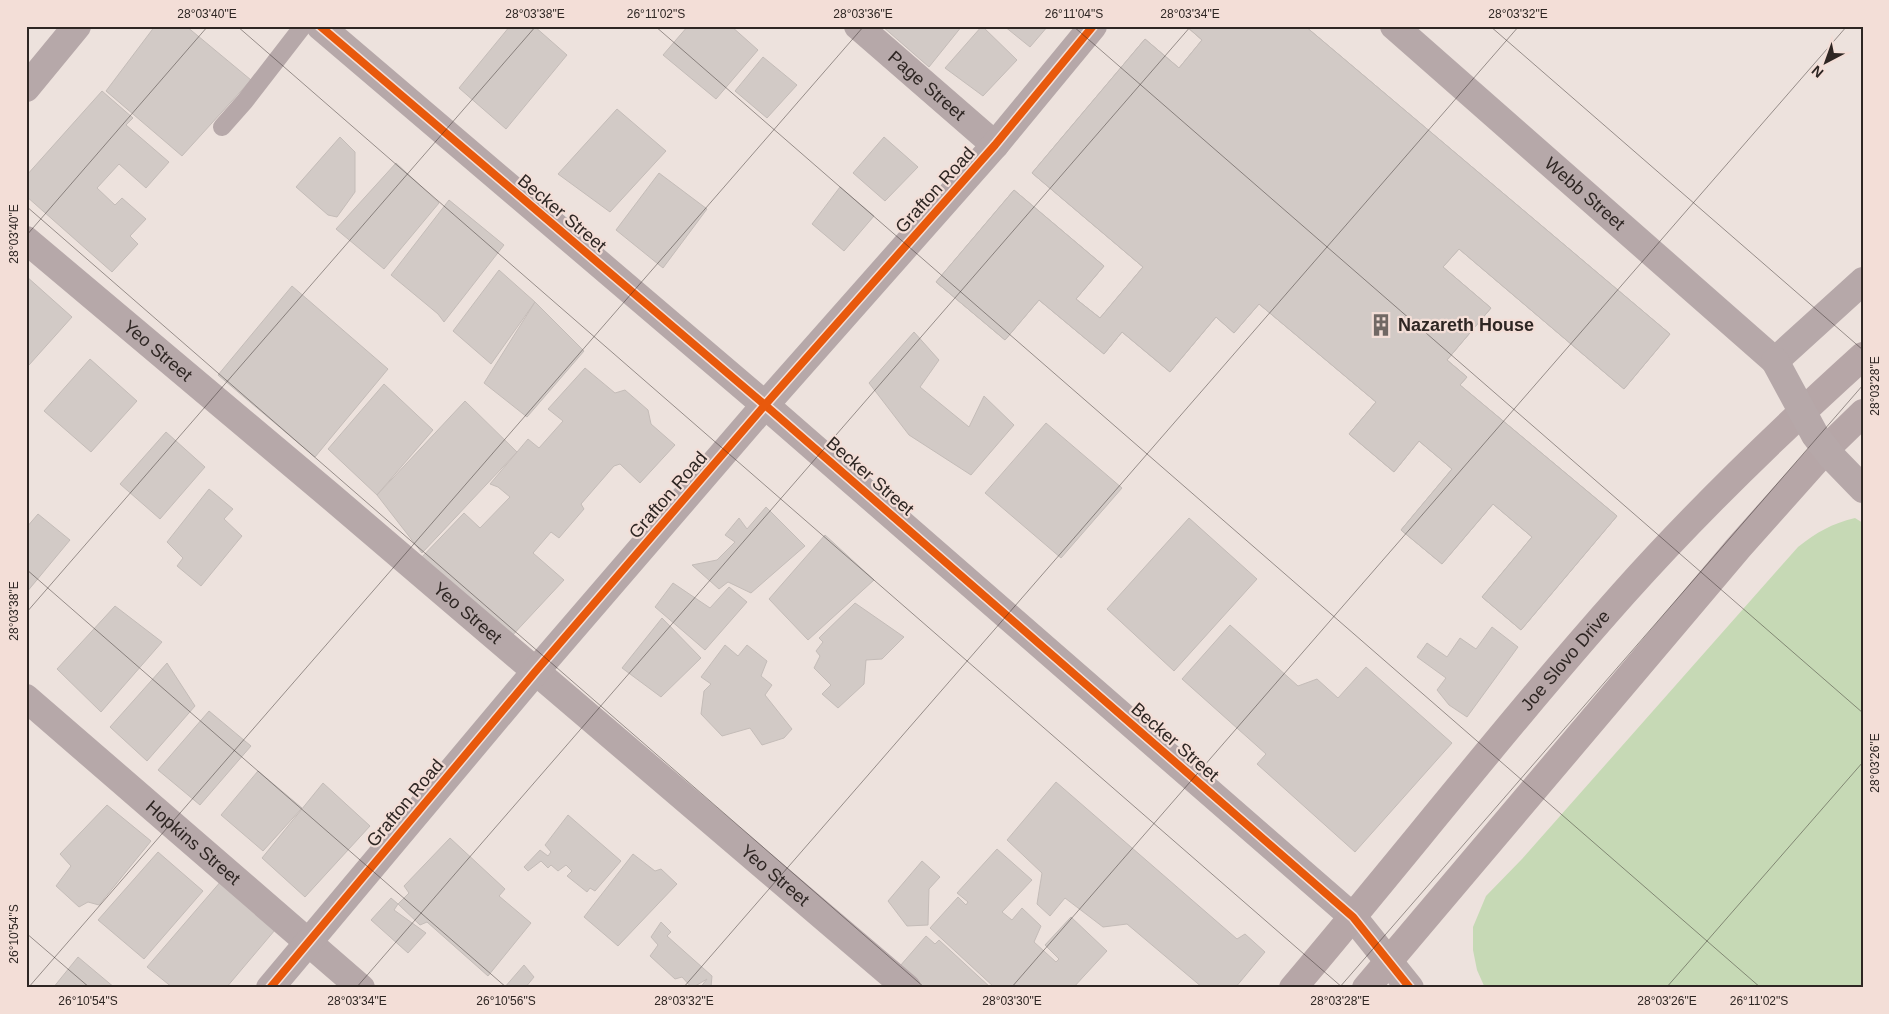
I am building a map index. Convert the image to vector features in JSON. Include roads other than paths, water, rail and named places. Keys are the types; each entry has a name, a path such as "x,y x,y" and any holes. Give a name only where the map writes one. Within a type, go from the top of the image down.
{"main road":[{"name":"Joe Slovo Drive","path":"1293,988 1513,721 1623,594 1734,476 1863,356"},
{"path":"1366,988 1739,547 1863,412"}],"street":[{"path":"26,88 77,26"},
{"name":"Becker Street","path":"320,26 765,405 1353,917 1410,988"},
{"name":"Page Street","path":"858,26 995,145"},
{"name":"Grafton Road","path":"270,988 535,672 765,405 995,145 1093,26"},
{"name":"Webb Street","path":"1394,26 1775,361"},
{"name":"Yeo Street","path":"26,240 328,494 907,988"},
{"path":"1863,281 1775,361 1815,435 1831,456 1863,489"},
{"name":"Hopkins Street","path":"26,698 360,988"}],"lane":[{"path":"222,127 245,101 303,26"}],"place":[{"name":"Nazareth House","path":"1381,325"}]}
